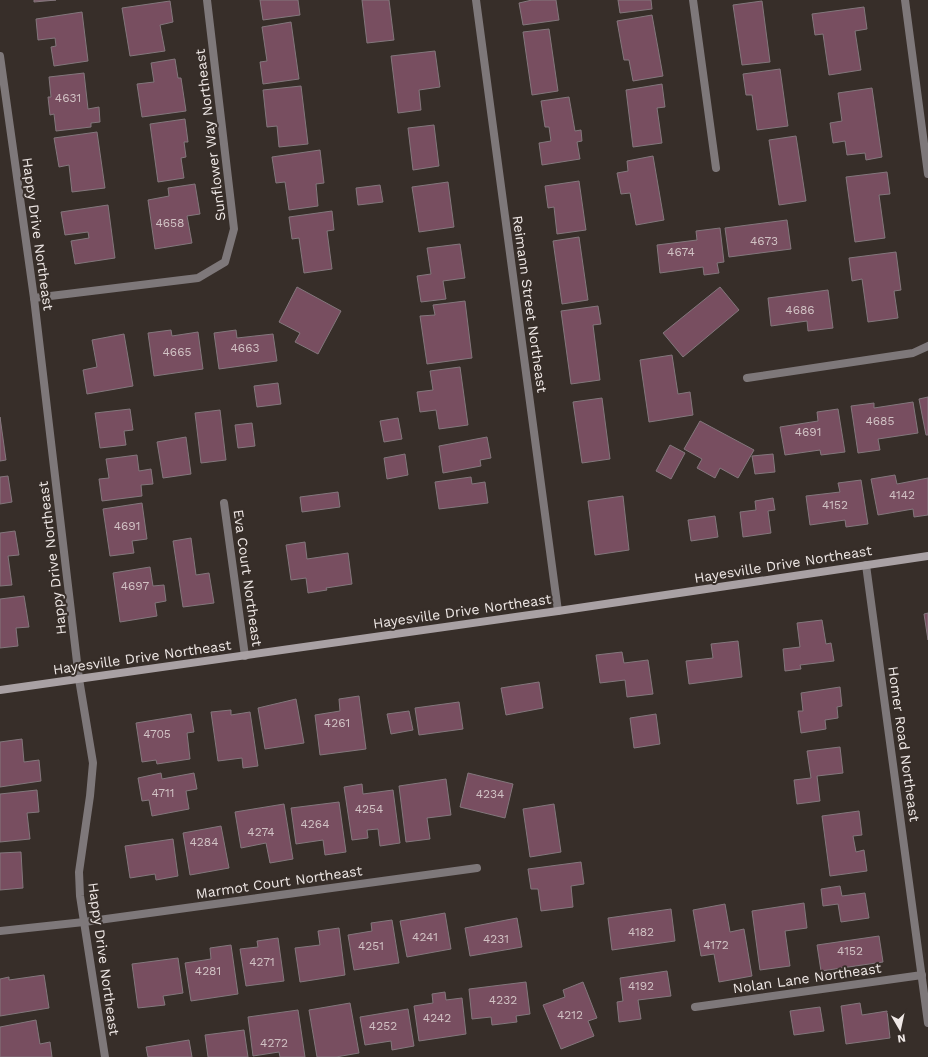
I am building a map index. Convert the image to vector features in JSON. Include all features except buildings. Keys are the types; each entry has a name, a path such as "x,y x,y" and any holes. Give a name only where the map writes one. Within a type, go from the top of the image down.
{"street":[{"name":"Sunflower Way Northeast","path":"34,298 198,278 225,262 234,229 207,0"},
{"name":"Reimann Street Northeast","path":"476,0 558,611"},
{"path":"693,0 716,168"},
{"path":"905,0 928,174"},
{"name":"Happy Drive Northeast","path":"0,56 34,298 79,679 93,763 90,796 79,872 80,896 105,1057"},
{"path":"747,378 913,353 928,346"},
{"name":"Eva Court Northeast","path":"224,503 245,656"},
{"name":"Hayesville Drive Northeast","path":"0,690 558,611 928,556"},
{"name":"Homer Road Northeast","path":"866,565 928,1023"},
{"name":"Marmot Court Northeast","path":"0,931 84,922 476,868"},
{"name":"Nolan Lane Northeast","path":"695,1007 922,975"}]}
